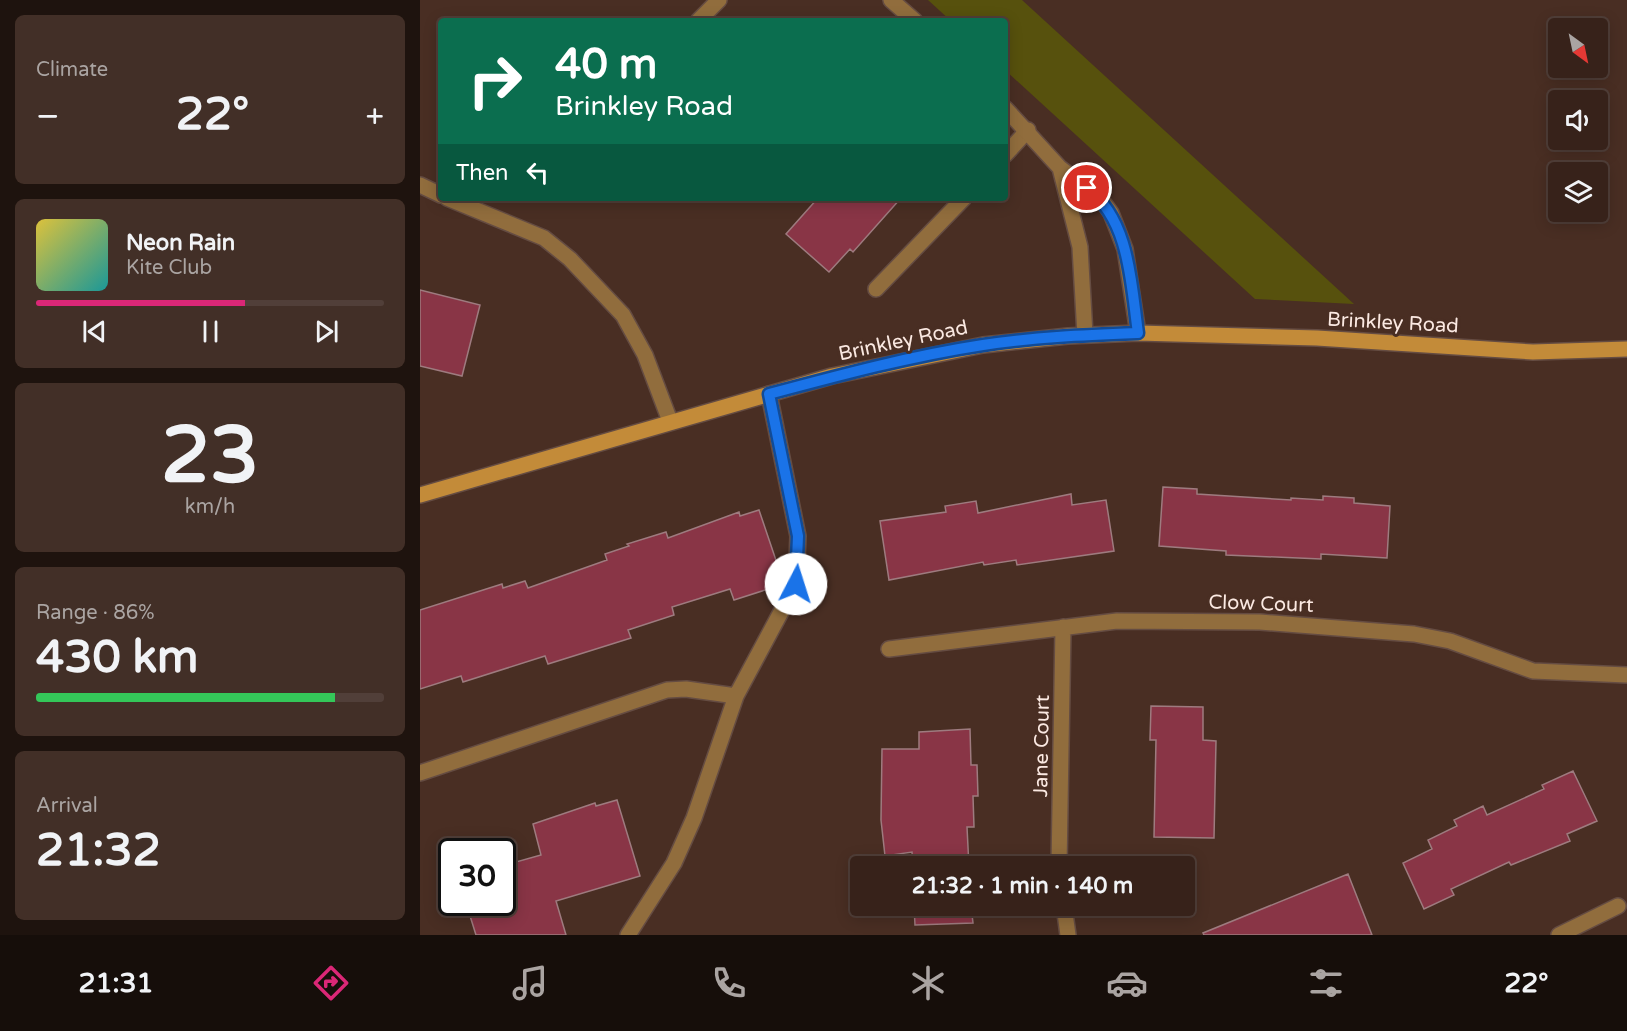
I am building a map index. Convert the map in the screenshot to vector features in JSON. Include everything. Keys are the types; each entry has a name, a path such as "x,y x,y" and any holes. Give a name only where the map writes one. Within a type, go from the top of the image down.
{"main road":[{"name":"Brinkley Road","path":"420,495 832,376 983,345 1085,335 1138,333 1327,339 1533,352 1627,349"}],"street":[{"path":"701,18 719,0"},
{"path":"891,0 912,18"},
{"path":"1008,111 1028,130 1060,168 1100,198 1111,213 1125,249 1138,333"},
{"path":"1008,152 1028,130"},
{"path":"1060,168 1080,247 1085,335"},
{"path":"420,185 438,194"},
{"path":"454,201 544,238 570,259 623,315 645,355 670,421"},
{"path":"876,289 961,201"},
{"path":"628,935 674,863 694,818 736,696 796,584 798,536 769,394"},
{"name":"Clow Court","path":"889,649 1117,621 1260,622 1353,628 1436,637 1533,671 1627,675"},
{"name":"Jane Court","path":"1059,856 1063,627"},
{"path":"420,773 667,690 686,689 736,696"},
{"path":"1558,935 1618,906"},
{"path":"1065,916 1068,935"}],"shaded area":[{"path":"928,0 1022,0 1354,304 1255,299 1008,73 1008,18 948,18"}],"building":[{"path":"815,201 898,201 853,252 850,249 829,272 786,234"},
{"path":"420,290 480,305 462,376 420,366"},
{"path":"1163,487 1197,489 1197,494 1291,500 1291,498 1323,500 1323,496 1354,498 1354,503 1390,506 1387,558 1321,554 1321,559 1226,555 1226,551 1159,546"},
{"path":"1071,494 1072,505 1106,500 1114,551 1017,565 1016,560 984,565 983,562 889,580 880,521 946,512 945,506 976,501 978,513"},
{"path":"759,510 784,584 734,600 730,589 672,607 674,615 628,630 631,638 548,664 545,656 463,682 461,676 420,689 420,610 502,584 503,588 525,581 528,588 607,560 605,554 629,546 627,544 666,532 668,538 739,512 740,516"},
{"path":"1151,706 1203,707 1203,740 1216,741 1214,838 1154,837 1156,740 1150,740"},
{"path":"970,729 971,765 977,765 978,796 973,796 974,827 967,827 968,856 912,856 912,852 885,856 881,820 882,749 919,749 919,732"},
{"path":"1573,771 1597,821 1567,834 1570,841 1511,865 1509,862 1451,889 1454,895 1424,909 1403,863 1432,849 1428,840 1457,826 1454,820 1483,806 1487,815 1544,789 1542,785"},
{"path":"617,800 640,876 556,901 566,935 476,935 470,916 516,916 516,862 541,855 533,824 595,803 596,806"},
{"path":"1348,874 1372,935 1204,935 1203,933"},
{"path":"915,916 972,916 973,923 915,925"}],"route":[{"path":"796,584 799,559 798,536 769,394 832,376 983,345 1068,336 1138,333 1125,249 1111,213 1100,198 1087,188"}]}
